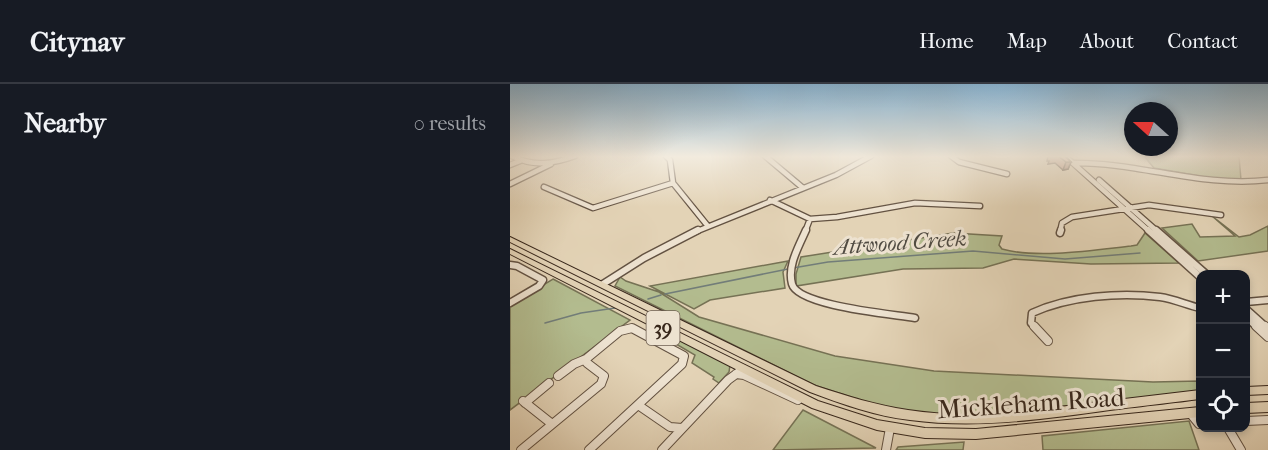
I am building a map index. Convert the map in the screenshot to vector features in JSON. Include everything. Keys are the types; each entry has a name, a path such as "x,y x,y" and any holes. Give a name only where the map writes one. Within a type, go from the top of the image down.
{"main road":[{"name":"Mickleham Road","path":"510,239 828,396 872,410 920,418 962,420 999,418 1196,395"},
{"name":"Mickleham Road","path":"510,251 731,363 735,375 848,417 890,428 938,434 976,434 1195,412"},
{"path":"570,268 564,270 562,274 572,283"},
{"path":"735,375 746,364 740,353"},
{"path":"1250,391 1268,390"},
{"path":"1250,408 1268,407"}],"street":[{"path":"510,184 534,173"},
{"path":"672,173 673,183 707,225"},
{"path":"785,173 803,188"},
{"path":"603,284 651,252 707,225 839,173"},
{"path":"1087,173 1201,270"},
{"path":"1175,173 1221,182 1244,183 1268,180"},
{"path":"544,187 593,208 673,183"},
{"path":"770,200 810,219 837,217 915,202 980,206"},
{"path":"1060,233 1062,223 1072,217 1127,208 1157,205 1221,215"},
{"path":"1127,208 1196,273"},
{"path":"810,219 790,271 792,286 797,293 818,302 915,318"},
{"path":"510,266 517,266 543,280 510,303"},
{"path":"1048,341 1031,323 1032,313 1039,308 1085,300 1147,296 1161,297 1196,307"},
{"path":"1250,302 1268,300"},
{"path":"1250,313 1268,329"},
{"path":"1250,322 1268,338"},
{"path":"558,376 574,364 586,359 620,331 629,328 685,358 682,364 589,450"},
{"path":"521,450 604,380 603,375 587,363 586,359"},
{"path":"662,450 735,375 731,363"},
{"path":"549,382 524,402 552,424"},
{"path":"638,405 670,427 683,428"},
{"path":"1250,421 1268,420"},
{"path":"886,450 890,428"},
{"path":"1230,432 1241,450"}],"green space":[{"path":"1183,173 1240,173 1241,180 1217,179"},
{"path":"1212,216 1239,237 1250,235 1268,226 1268,251 1198,261 1162,228 1192,224 1200,237 1235,236"},
{"path":"953,233 1002,236 999,245 1002,249 1049,254 1137,245 1145,233 1179,263 1091,264 1014,259 983,268 903,269 796,286 796,274 801,257"},
{"path":"788,261 783,272 785,288 710,300 694,309 650,286"},
{"path":"620,277 659,292 699,317 835,356 934,371 1153,382 1196,381 1196,391 975,416 897,412 814,385 615,286"},
{"path":"553,279 630,320 510,410 510,305"},
{"path":"680,340 730,365 729,372 719,383 713,379 714,377 692,363 695,355 676,344"},
{"path":"803,410 876,448 773,450"},
{"path":"1189,421 1199,450 1043,450 1042,436"},
{"path":"964,442 963,450 896,450 898,447"}],"waterway":[{"name":"Attwood Creek","path":"793,268 828,262 973,251 1065,259 1140,253"},
{"name":"Attwood Creek","path":"665,294 788,269"},
{"name":"Attwood Creek","path":"648,299 661,295"},
{"name":"Attwood Creek","path":"545,323 581,313 615,308"}]}
